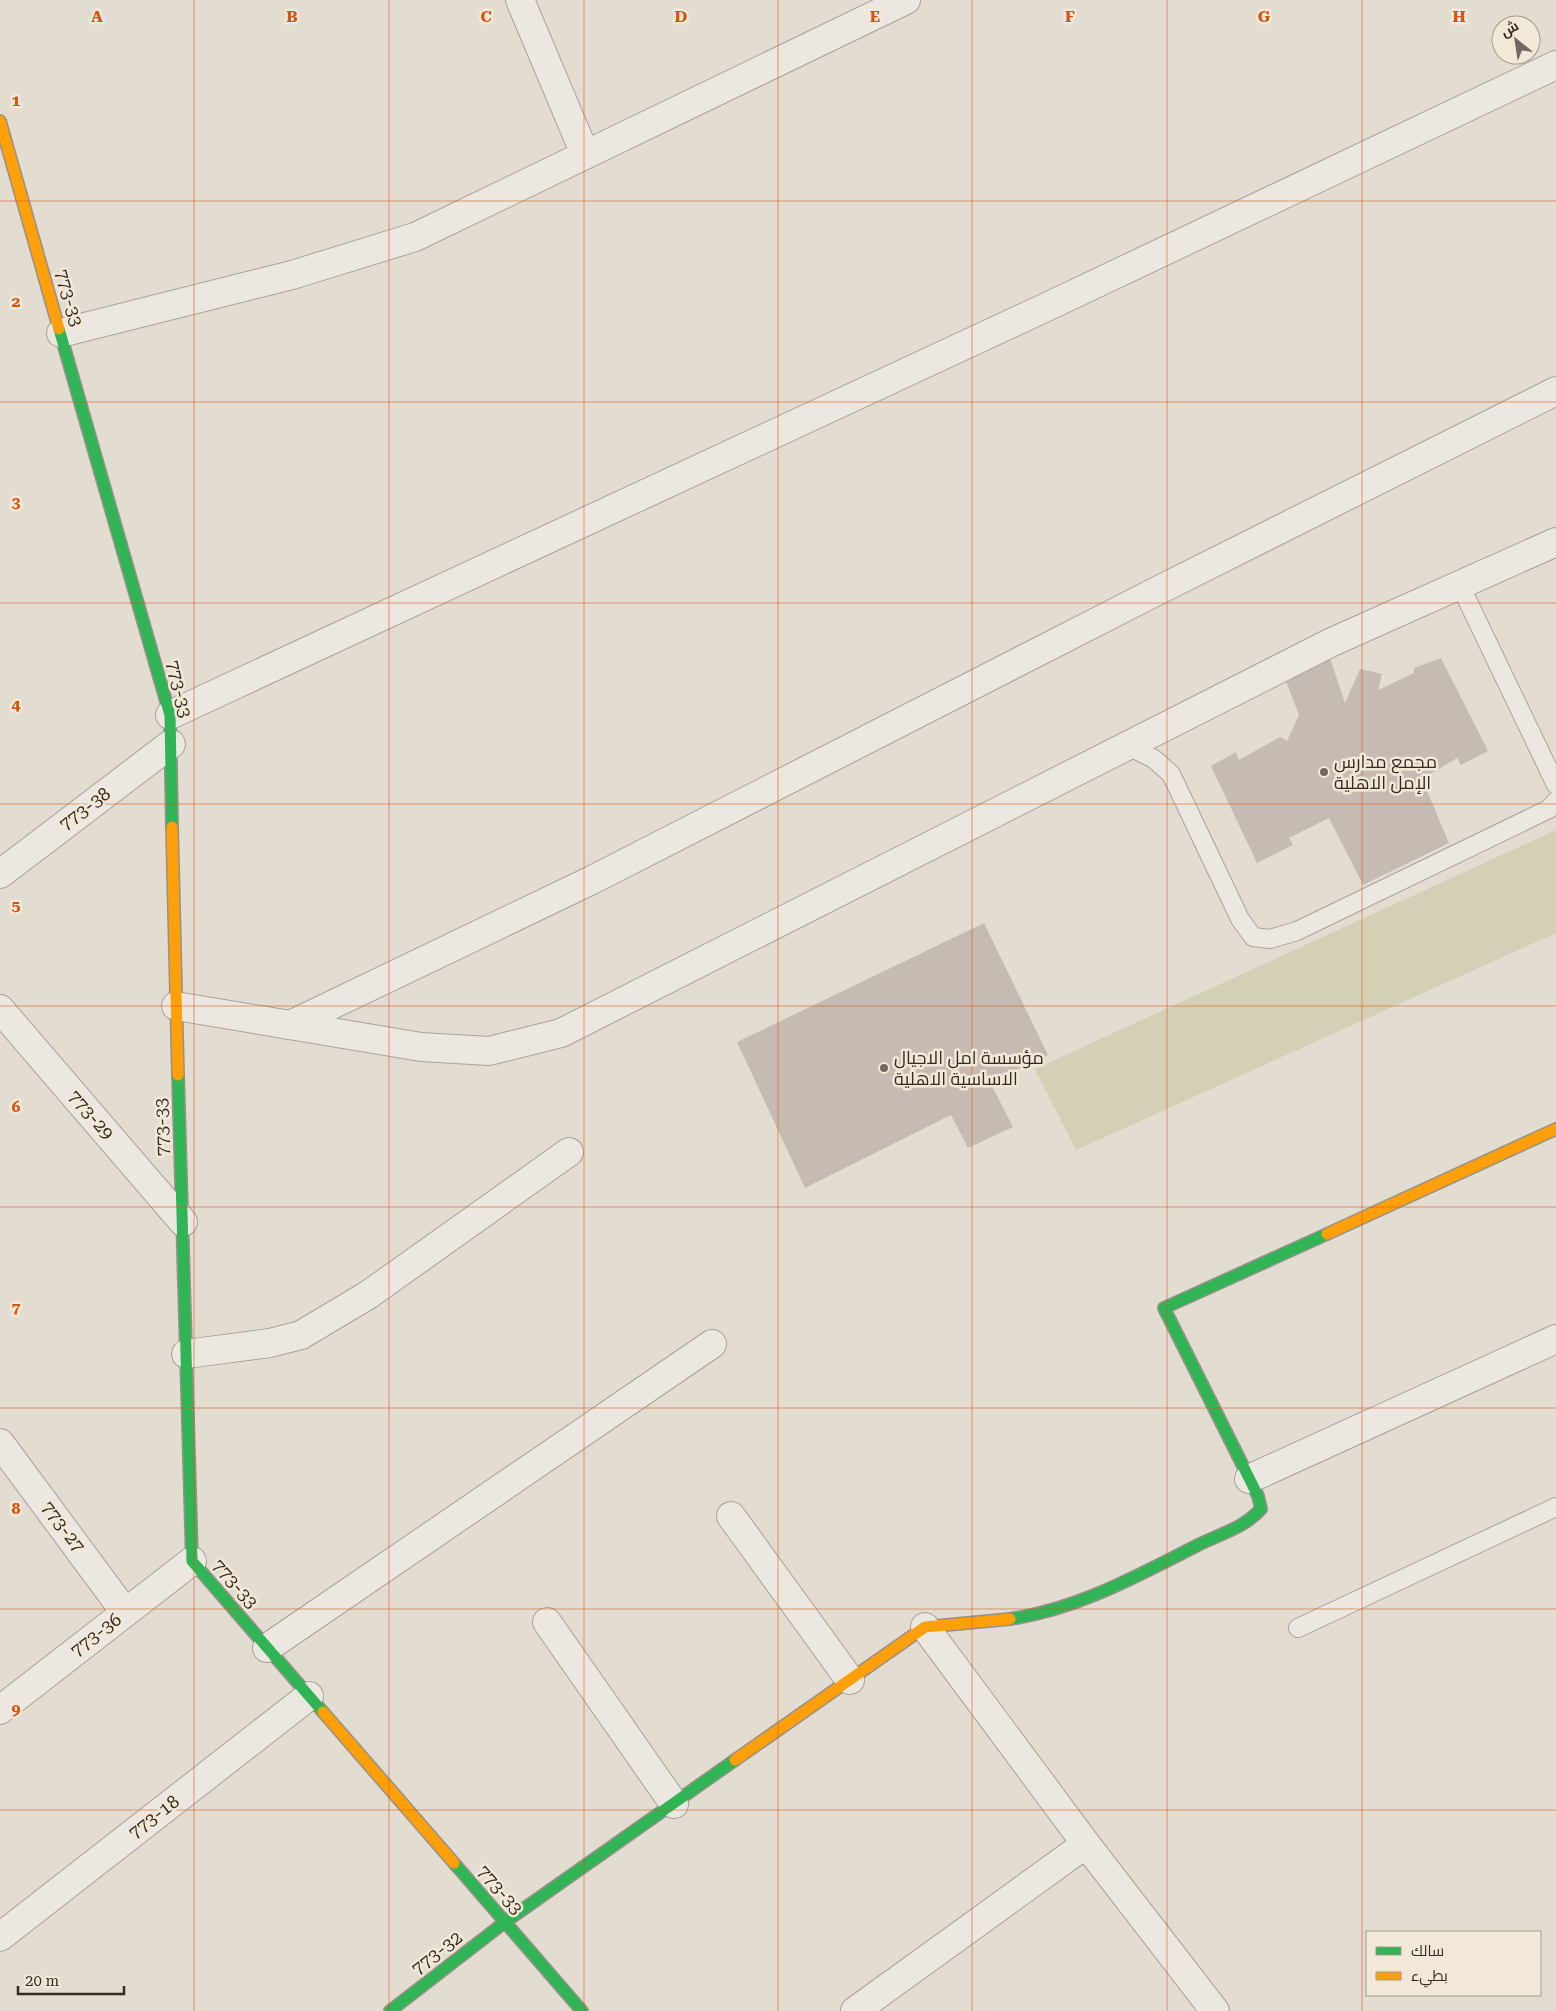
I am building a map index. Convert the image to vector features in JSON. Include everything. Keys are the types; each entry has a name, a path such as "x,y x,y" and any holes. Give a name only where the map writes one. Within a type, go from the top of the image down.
{"street":[{"path":"520,0 585,154"},
{"path":"61,333 292,275 415,237 906,0"},
{"path":"170,716 1054,304 1556,65"},
{"name":"773-33","path":"0,121 170,716 176,1006 192,1562 582,2011"},
{"path":"290,1025 592,880 1167,585 1556,391"},
{"path":"176,1006 421,1047 489,1051 561,1033 1332,642 1556,542"},
{"name":"773-38","path":"0,874 171,744"},
{"name":"773-29","path":"0,1009 183,1222"},
{"path":"925,1627 972,1624 1047,1612 1090,1597 1128,1580 1238,1526 1256,1514 1261,1508 1260,1502 1164,1308 1556,1129"},
{"path":"186,1354 270,1343 301,1335 368,1295 569,1152"},
{"path":"1248,1479 1556,1339"},
{"path":"267,1648 712,1344"},
{"name":"773-27","path":"0,1443 126,1612"},
{"path":"731,1516 850,1680"},
{"name":"773-36","path":"0,1710 192,1562"},
{"path":"547,1622 674,1804"},
{"path":"925,1627 1086,1844 1215,2011"},
{"name":"773-32","path":"390,2011 505,1922 925,1627"},
{"name":"773-18","path":"0,1937 309,1696"},
{"path":"855,2011 1086,1844"}],"lane":[{"path":"1460,585 1556,786"},
{"path":"1128,746 1154,759 1171,774 1240,919 1253,936 1270,939 1306,927 1548,809 1556,801"},
{"path":"1298,1628 1556,1506"}],"shaded area":[{"path":"1556,830 1556,933 1076,1150 1035,1069"}],"building":[{"name":"مجمع مدارس الإمل الاهلية","path":"1330,658 1345,703 1360,669 1382,674 1378,690 1414,673 1414,668 1441,658 1488,751 1461,765 1457,758 1422,779 1449,843 1363,885 1329,818 1289,838 1293,845 1257,863 1211,766 1236,752 1239,760 1280,737 1287,741 1299,715 1285,679"},
{"name":"مؤسسة امل الاجيال الاساسية الاهلية","path":"984,923 1048,1055 990,1082 1013,1127 968,1148 951,1115 805,1188 737,1042"}],"traffic: fast":[{"path":"59,329 170,715 172,827"},
{"path":"178,1075 192,1561 323,1712"},
{"path":"1010,1619 1059,1608 1107,1590 1239,1526 1261,1509 1258,1496 1164,1308 1327,1234"},
{"path":"390,2011 505,1922 735,1760"},
{"path":"454,1863 582,2011"}],"traffic: slow":[{"path":"0,121 59,329"},
{"path":"172,827 178,1075"},
{"path":"1327,1234 1556,1129"},
{"path":"735,1760 925,1627 1010,1619"},
{"path":"323,1712 454,1863"}],"place":[{"name":"مجمع مدارس الإمل الاهلية","path":"1324,772"},
{"name":"مؤسسة امل الاجيال الاساسية الاهلية","path":"884,1068"}]}
